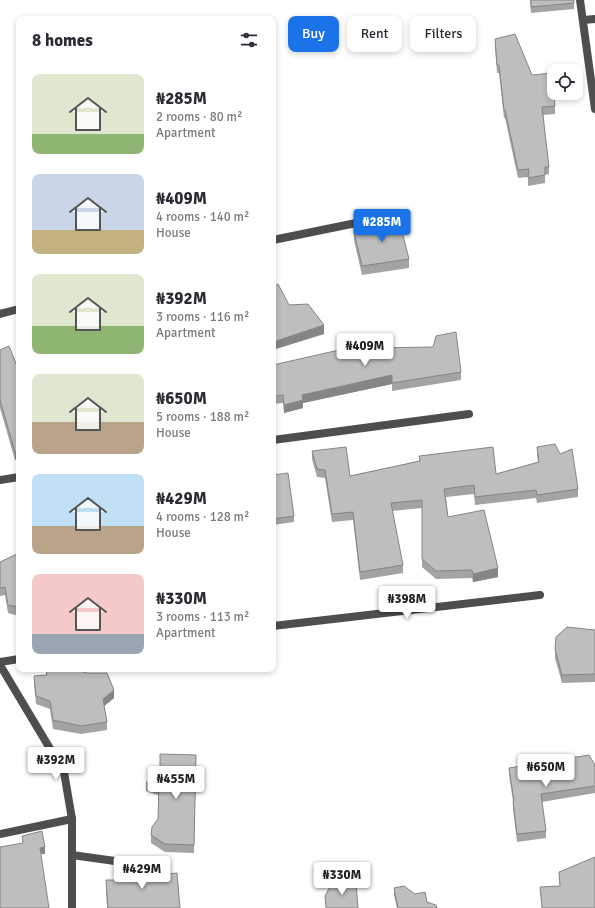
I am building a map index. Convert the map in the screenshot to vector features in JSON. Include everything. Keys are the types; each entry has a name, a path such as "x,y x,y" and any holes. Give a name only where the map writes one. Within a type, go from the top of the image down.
{"street":[{"path":"580,0 595,109"},
{"path":"583,20 595,19"},
{"path":"276,239 356,224"},
{"path":"0,314 16,310"},
{"path":"276,440 469,414"},
{"path":"0,480 16,477"},
{"path":"276,626 540,595"},
{"path":"0,662 16,659"},
{"path":"0,665 64,772 72,820 72,908"},
{"path":"0,834 72,820"},
{"path":"72,855 165,868"}],"building":[{"path":"531,0 574,0 574,3 531,7"},
{"path":"515,34 532,75 547,74 547,100 554,100 555,106 542,107 549,167 545,167 545,175 528,178 529,169 518,170 504,110 499,65 497,65 495,39"},
{"path":"398,216 409,259 362,266 354,232"},
{"path":"278,284 289,305 308,304 324,325 276,341 276,285"},
{"path":"456,332 461,372 392,383 392,375 302,395 303,400 284,405 283,395 276,396 276,364 370,343 372,348 433,347 436,336"},
{"path":"9,346 16,364 15,452 0,400 0,350"},
{"path":"555,444 560,454 572,449 578,489 537,495 536,490 475,497 474,485 444,489 448,517 484,510 498,568 473,574 472,570 436,571 422,559 422,500 391,503 403,565 360,572 353,512 332,514 325,470 317,469 312,451 346,447 350,476 420,461 419,456 493,447 496,474 539,462 537,447"},
{"path":"288,473 294,516 276,519 276,475"},
{"path":"16,554 16,606 8,605 5,587 0,588 0,562"},
{"path":"567,627 595,630 595,674 562,675 555,649 556,637"},
{"path":"46,672 107,673 114,690 103,699 107,722 81,726 53,720 50,701 36,696 34,676 47,675"},
{"path":"160,754 196,755 194,845 165,844 151,835 152,827 158,819 159,787 146,783 160,770"},
{"path":"589,755 595,765 595,786 541,794 546,831 517,834 509,768"},
{"path":"42,831 45,847 40,848 49,908 0,908 0,847 23,843 22,836"},
{"path":"595,857 595,908 542,908 540,887 560,886 559,872"},
{"path":"146,867 147,876 177,873 180,908 108,908 106,880 115,880 114,869"},
{"path":"356,882 358,908 326,908 325,896 332,883"},
{"path":"404,886 415,894 425,892 427,902 436,905 437,908 398,908 394,888"}]}
